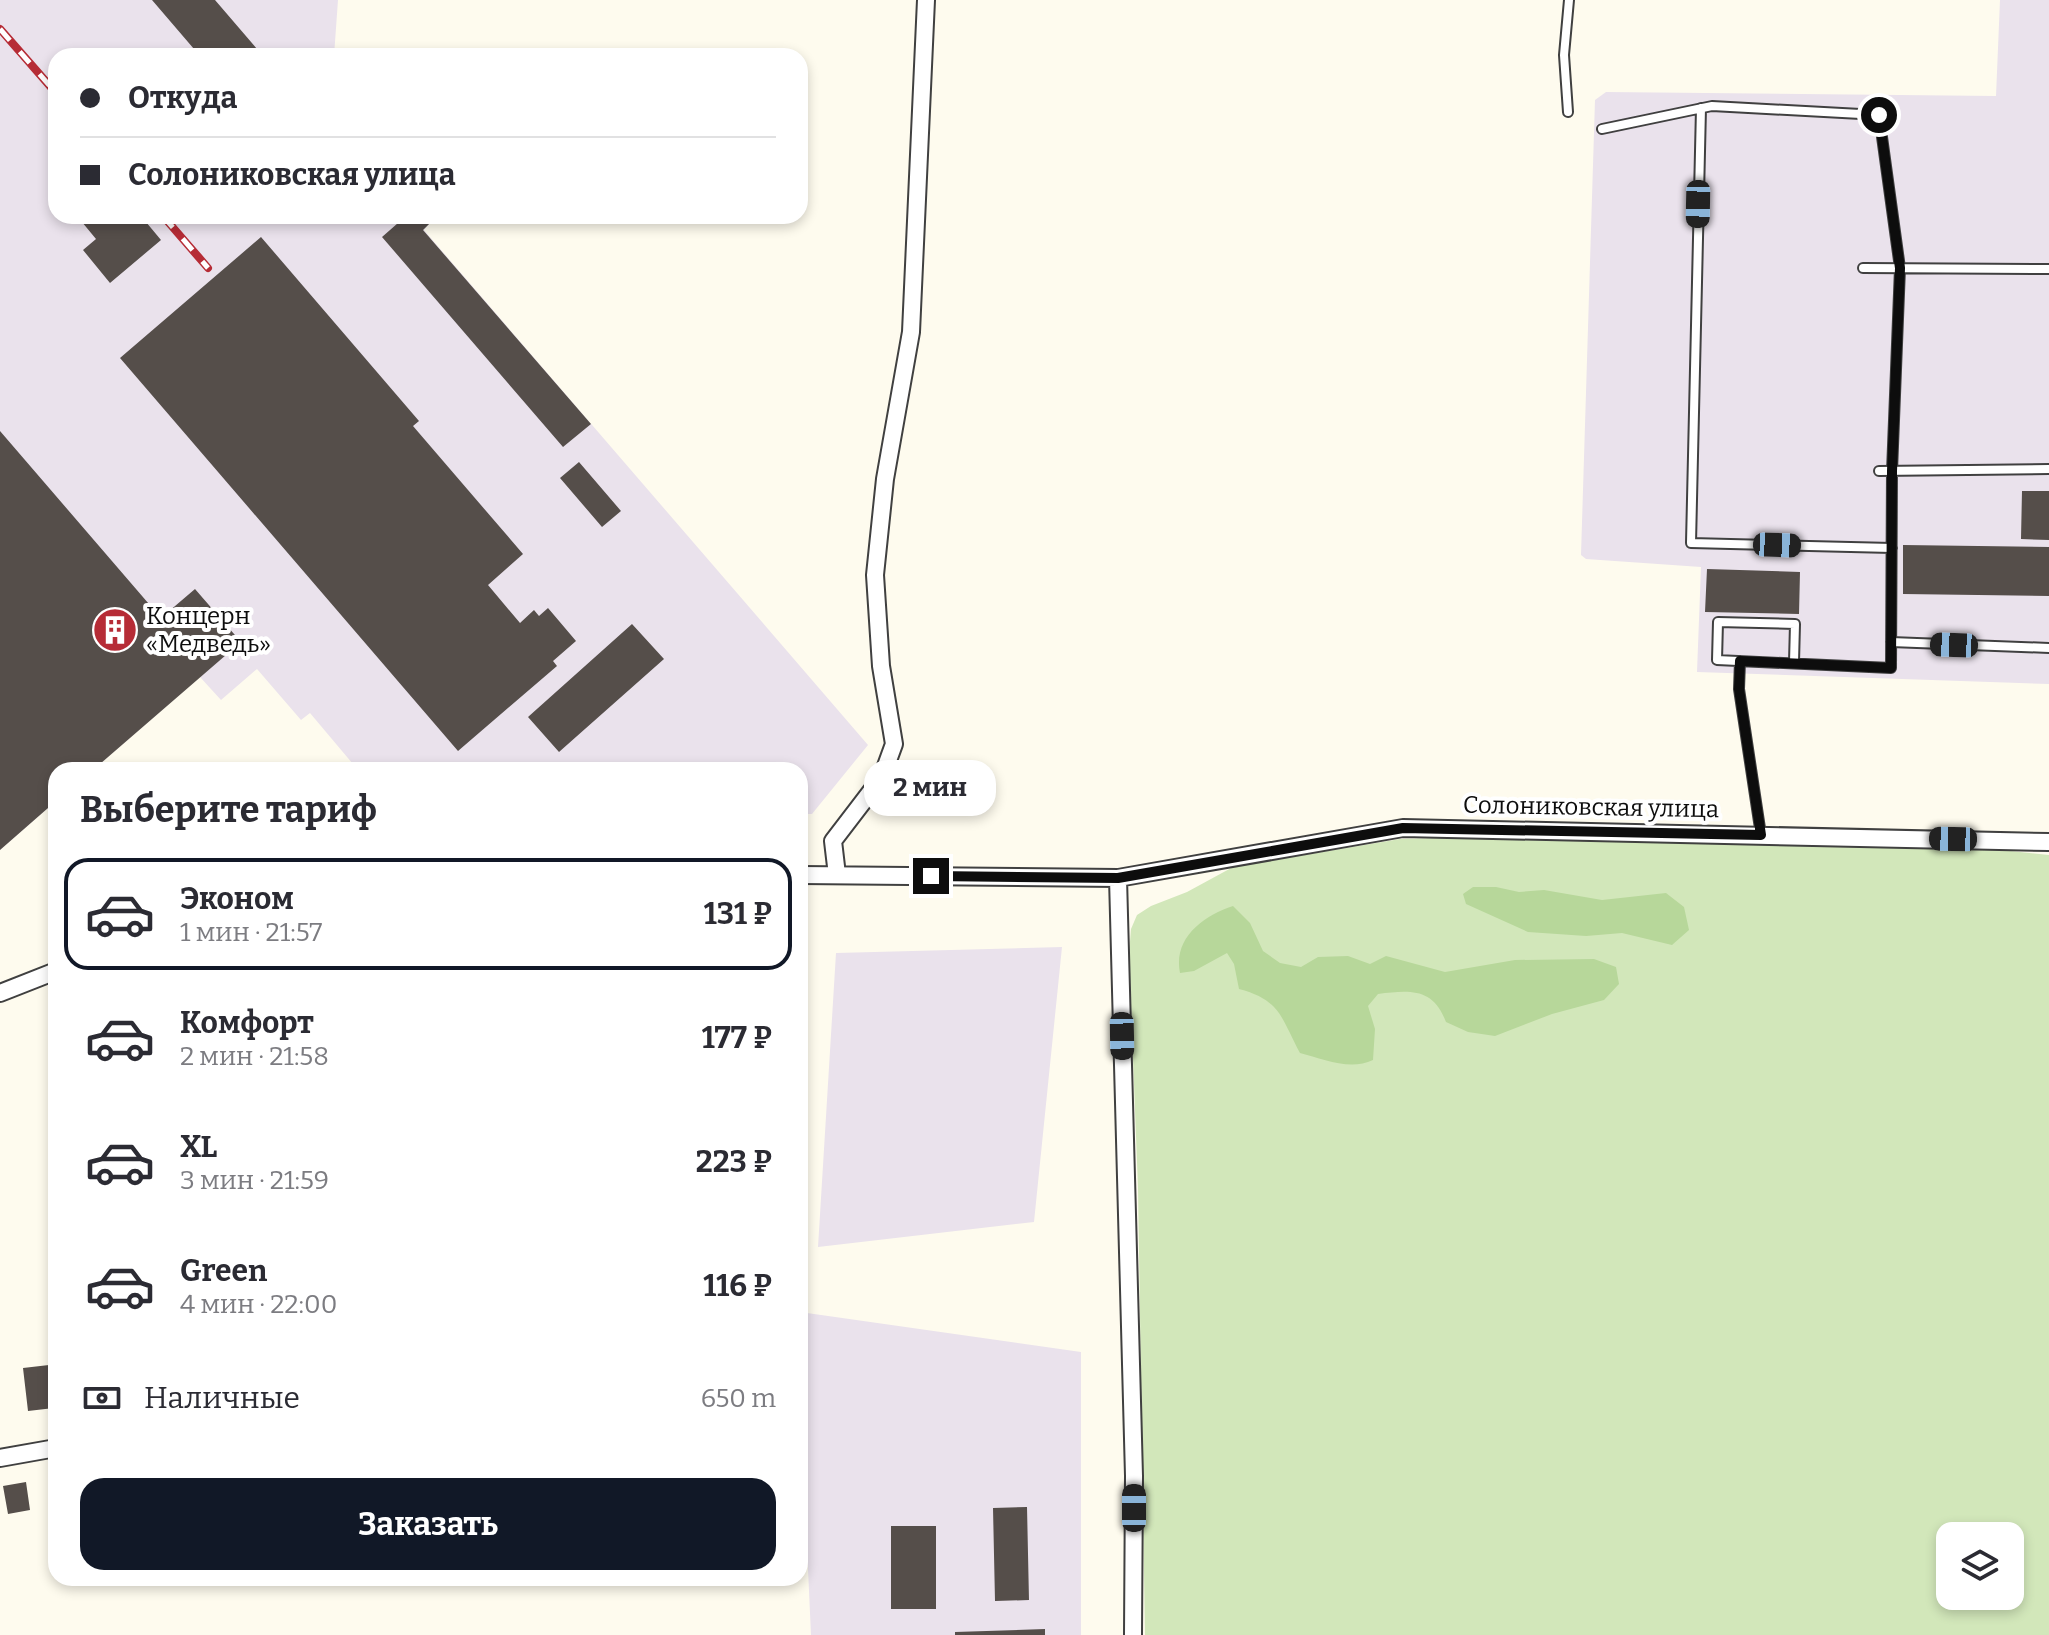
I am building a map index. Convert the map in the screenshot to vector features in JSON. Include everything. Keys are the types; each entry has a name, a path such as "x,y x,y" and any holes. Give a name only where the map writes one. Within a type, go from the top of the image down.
{"street":[{"path":"837,875 833,841 882,777 894,744 881,666 875,575 885,479 911,332 926,0"},
{"name":"Солониковская улица","path":"808,875 1118,878 1403,828 2049,842"},
{"path":"1118,878 1134,1476 1133,1635"},
{"path":"0,993 48,974"},
{"path":"0,1458 48,1449"}],"lane":[{"path":"1568,112 1564,55 1569,0"},
{"path":"1602,129 1712,106 1879,115 1900,268 1892,471 1891,668 1717,660 1718,622 1795,624 1794,662"},
{"path":"1701,108 1691,543 1892,548"},
{"path":"1863,268 2049,269"},
{"path":"1879,471 2049,469"},
{"path":"1891,642 2049,648"},
{"path":"1740,661 1739,689 1761,835"}],"shaded area":[{"path":"0,0 338,0 335,48 48,48 48,224 429,224 424,230 868,745 812,814 808,814 808,762 351,762 310,713 301,720 257,669 221,700 200,677 102,762 48,762 48,808 0,850"},
{"path":"2000,0 2049,0 2049,684 1697,672 1701,567 1586,559 1581,555 1595,100 1606,92 1996,96"},
{"path":"1062,947 1034,1222 818,1247 836,953"},
{"path":"808,1313 1081,1352 1081,1635 811,1635"}],"green space":[{"path":"1440,838 1992,849 2049,855 2049,1635 1145,1635 1138,1188 1129,954 1131,929 1137,915 1151,906 1187,892 1233,867 1400,839"},
{"path":"1473,887 1496,887 1519,892 1544,890 1602,900 1666,893 1684,907 1689,930 1672,945 1622,933 1586,936 1528,932 1466,904 1463,894"},
{"path":"1233,906 1250,923 1263,951 1280,963 1301,967 1318,957 1348,956 1370,964 1386,956 1445,972 1515,960 1594,959 1616,967 1619,984 1604,1000 1552,1014 1495,1036 1468,1032 1446,1022 1435,1003 1420,994 1378,994 1368,1006 1375,1029 1373,1060 1355,1064 1336,1063 1300,1053 1272,1005 1253,993 1239,989 1234,964 1227,953 1194,971 1180,973 1181,949 1193,930 1211,916"}],"building":[{"path":"152,0 215,0 256,48 193,48"},
{"path":"84,224 148,224 161,240 110,283 83,250 96,239"},
{"path":"397,224 429,224 423,230 591,424 563,447 382,237"},
{"path":"261,237 419,421 413,426 523,554 488,585 520,623 534,610 539,616 548,608 576,641 553,661 557,666 458,751 120,358"},
{"name":"Концерн «Медведь»","path":"0,431 161,618 195,589 241,642 102,762 48,762 48,808 0,850"},
{"path":"579,462 621,511 602,527 560,478"},
{"path":"2022,491 2049,491 2049,540 2021,539"},
{"path":"1903,545 2049,547 2049,596 1903,594"},
{"path":"1707,569 1800,572 1799,614 1705,612"},
{"path":"632,624 664,659 559,752 528,717"},
{"path":"48,1365 48,1409 28,1411 23,1368"},
{"path":"26,1482 30,1510 8,1514 3,1486"},
{"path":"1027,1507 1029,1600 995,1601 993,1508"},
{"path":"891,1526 936,1526 936,1609 891,1609"},
{"path":"1045,1629 1045,1635 955,1635 955,1632"}],"railway":[{"path":"0,29 48,84"},
{"path":"170,224 208,268"}],"place":[{"name":"Концерн «Медведь»","path":"115,630"}],"route":[{"path":"931,876 1118,878 1403,828 1761,835 1739,689 1740,661 1891,668 1892,471 1900,268 1879,115"}]}
